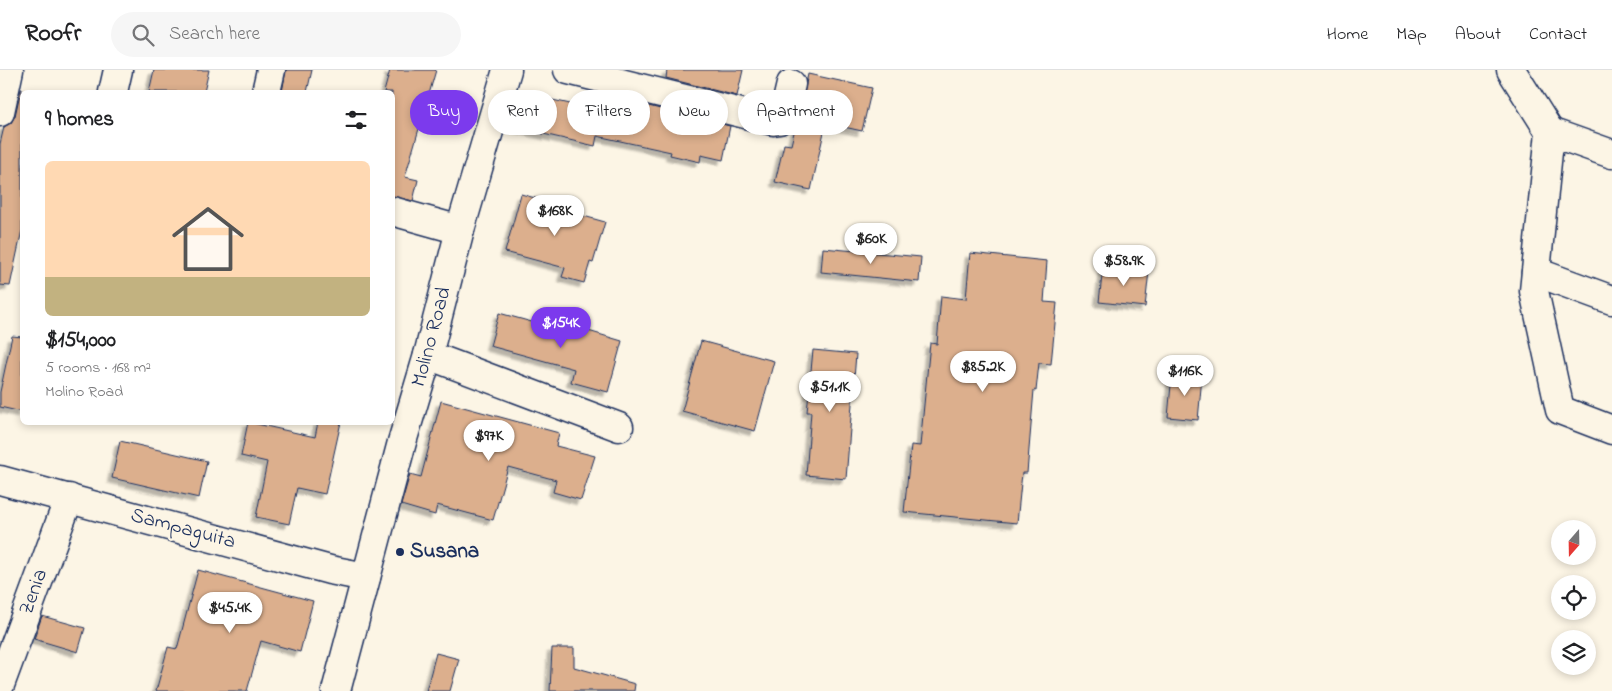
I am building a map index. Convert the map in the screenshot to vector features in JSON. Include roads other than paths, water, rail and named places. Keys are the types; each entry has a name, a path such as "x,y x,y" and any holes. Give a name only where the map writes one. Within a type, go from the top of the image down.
{"street":[{"path":"0,112 9,70"},
{"path":"113,90 118,70"},
{"path":"266,90 271,70"},
{"name":"Molino Road","path":"336,691 402,442 428,355 460,230 507,70"},
{"path":"568,70 773,121 779,120 784,114 791,84"},
{"path":"1511,70 1550,132 1534,291 1560,410 1612,430"},
{"path":"1550,132 1612,154"},
{"path":"395,212 460,230"},
{"path":"1536,272 1612,300"},
{"path":"428,355 619,426"},
{"name":"Sampaguita","path":"0,480 330,570 366,577"},
{"name":"Zenia","path":"1,682 69,498"}],"place":[{"name":"Susana","path":"400,552"}]}
